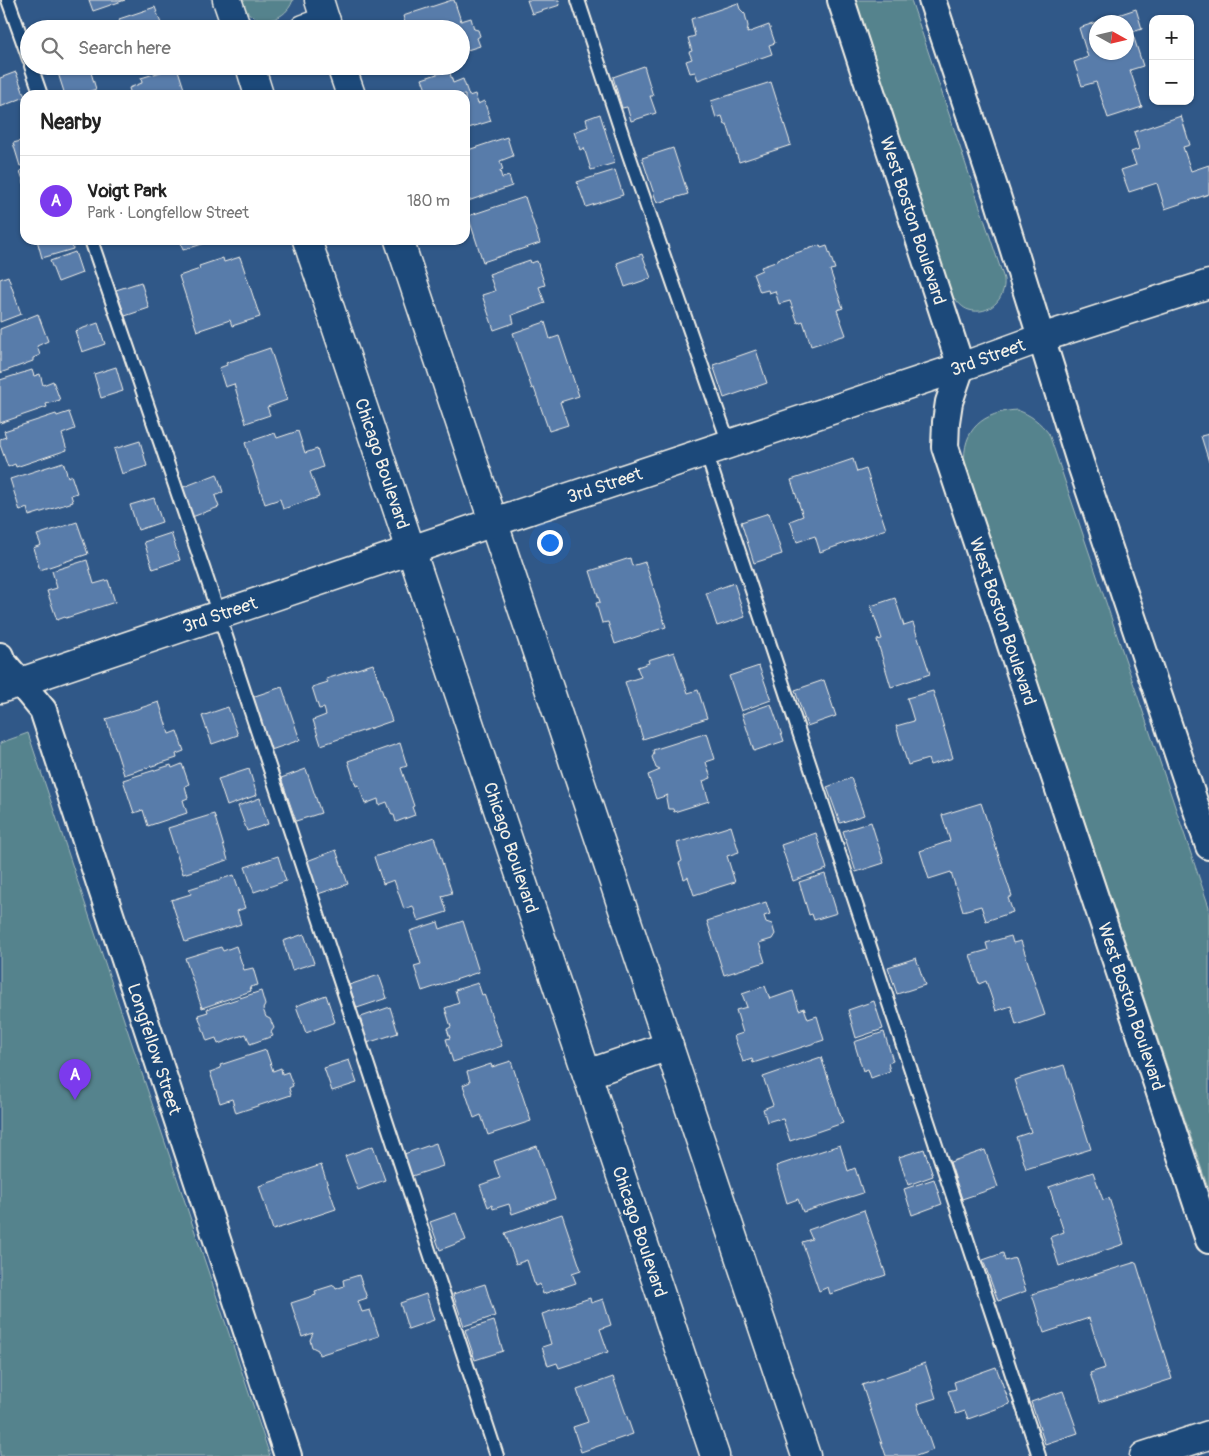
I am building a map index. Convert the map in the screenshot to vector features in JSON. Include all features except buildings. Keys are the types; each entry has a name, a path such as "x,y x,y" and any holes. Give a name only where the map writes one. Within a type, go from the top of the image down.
{"street":[{"path":"227,0 234,20"},
{"name":"West Boston Boulevard","path":"841,0 961,366 946,416 945,447 1209,1240"},
{"path":"932,0 997,196 1080,462 1209,846"},
{"path":"253,75 257,90"},
{"path":"344,75 349,90"},
{"name":"Chicago Boulevard","path":"309,245 715,1456"},
{"path":"401,245 806,1456"},
{"name":"3rd Street","path":"10,686 1041,338 1209,284"},
{"name":"Longfellow Street","path":"0,656 10,686 43,710 288,1456"},
{"path":"587,1074 669,1046"},
{"path":"1144,1456 1209,1434"}],"lane":[{"path":"8,0 20,34"},
{"path":"578,0 629,155 717,448 1039,1456"},
{"path":"34,75 39,90"},
{"path":"93,245 219,615 497,1456"}],"green space":[{"path":"240,0 293,0 289,9 282,15 275,19 266,20 258,19 251,15 244,9"},
{"path":"854,0 911,0 1004,279 1004,286 999,299 989,308 976,311 969,310 953,297"},
{"path":"1017,410 1035,419 1049,434 1209,907 1209,1191 965,465 967,442 971,432 977,425 994,414"},
{"path":"28,733 270,1456 0,1456 0,743"}],"place":[{"name":"Voigt Park","path":"75,1100"}]}
